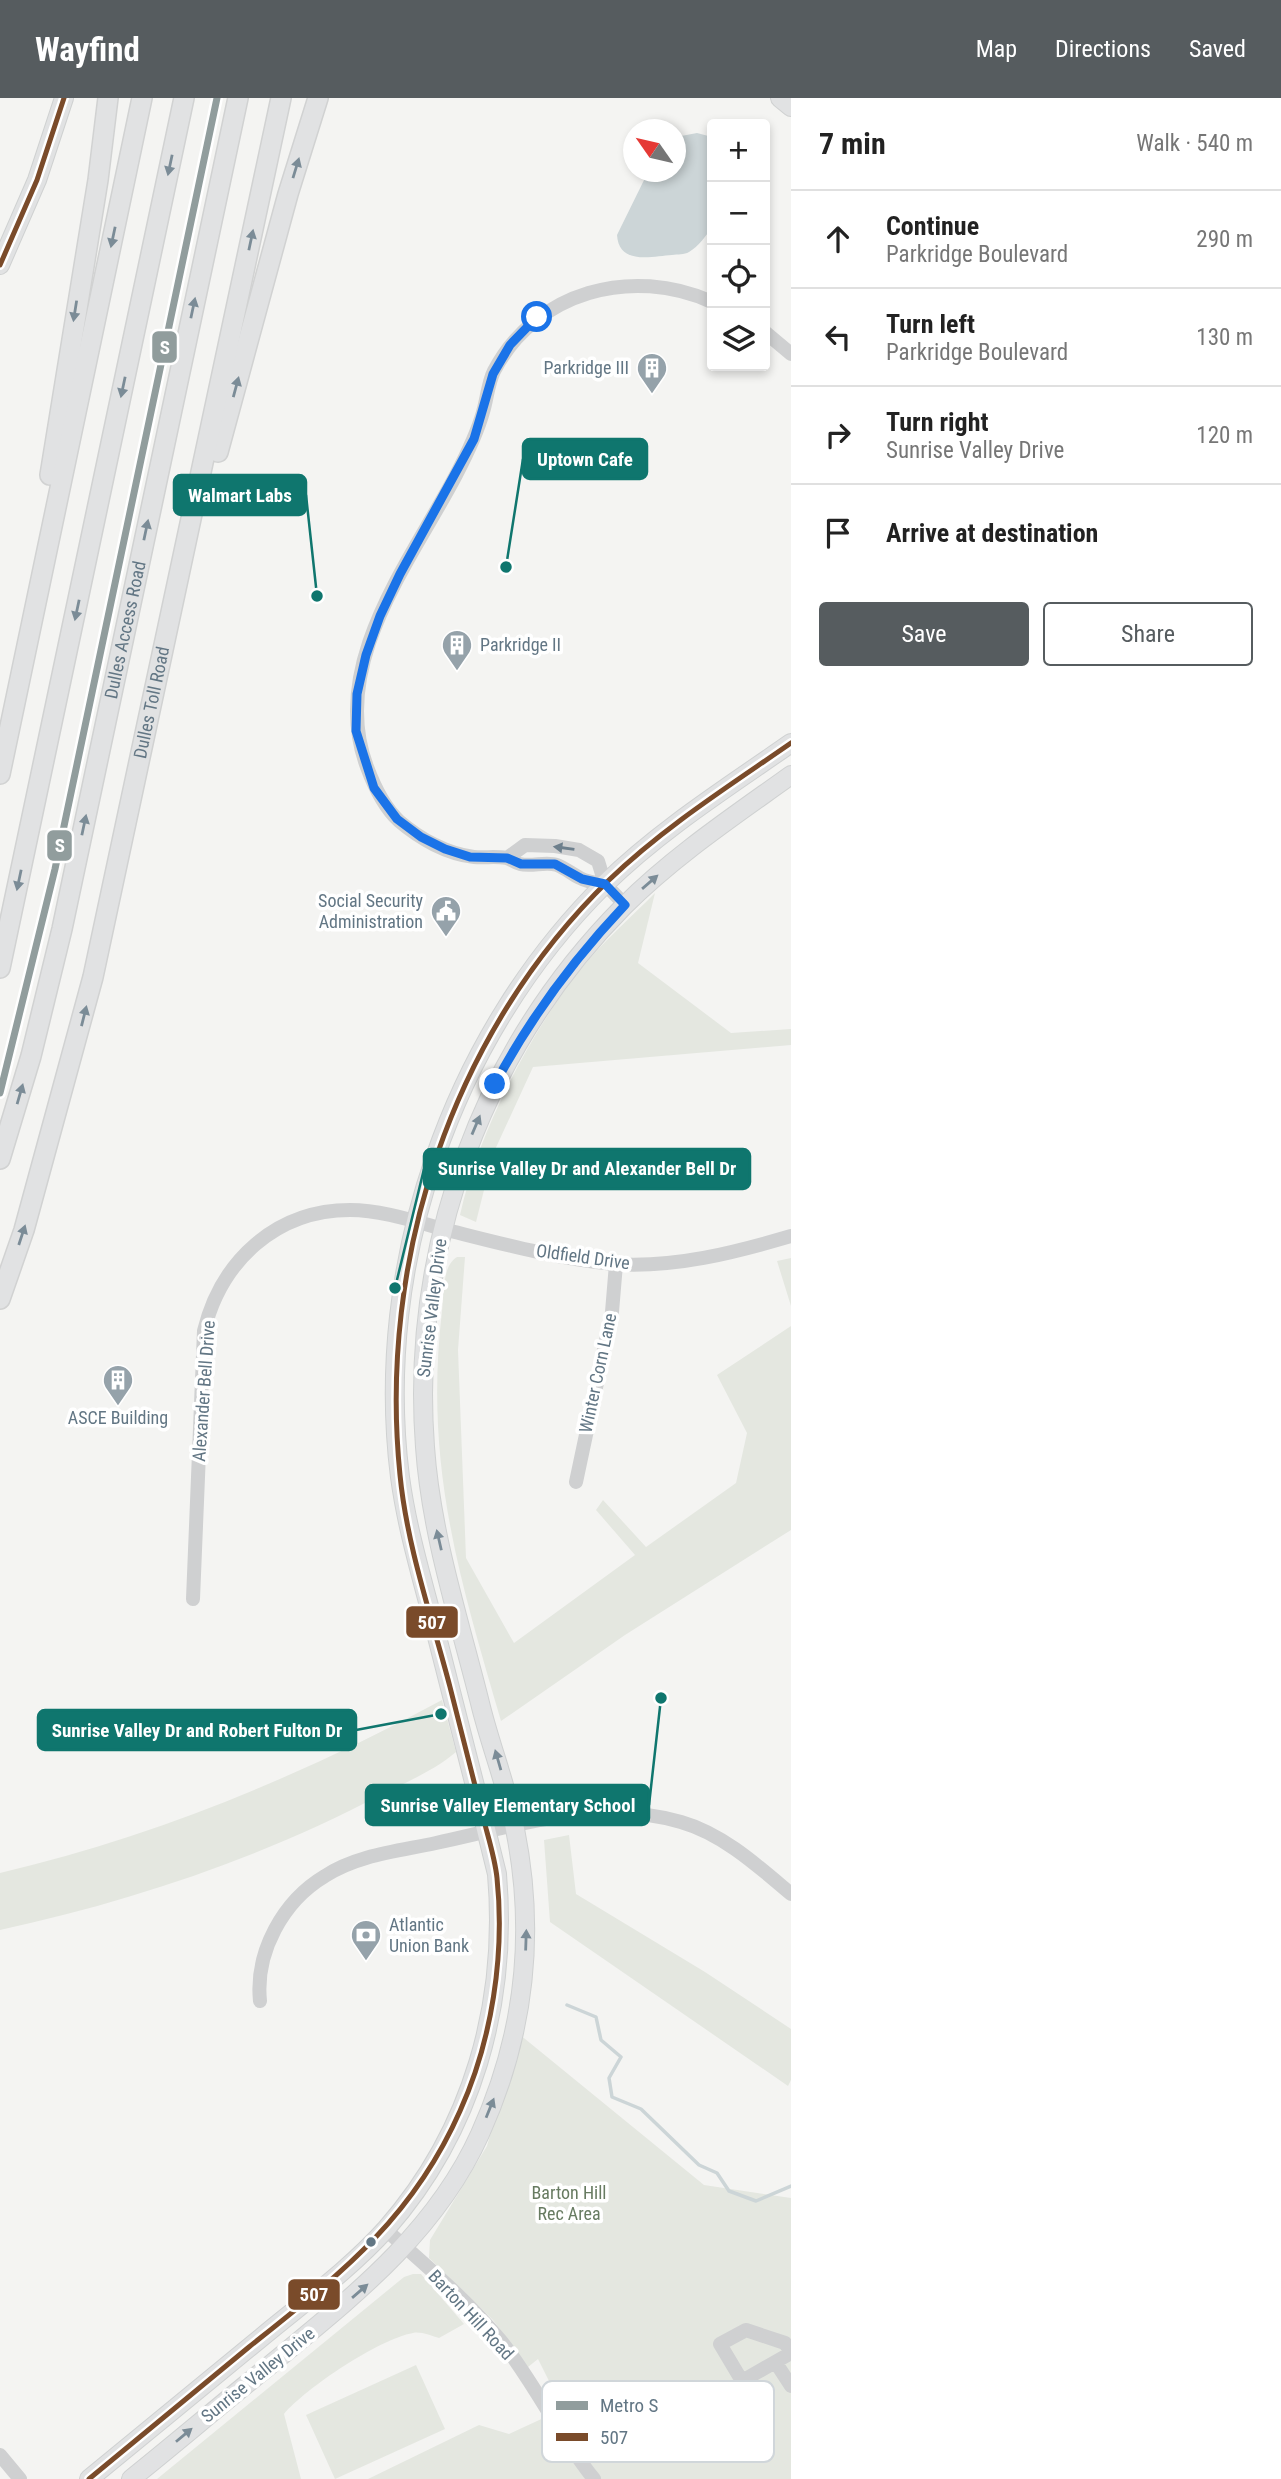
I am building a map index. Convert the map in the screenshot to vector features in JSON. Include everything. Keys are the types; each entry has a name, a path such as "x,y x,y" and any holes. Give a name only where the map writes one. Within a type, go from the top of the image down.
{"highway":[{"path":"18,687 98,180 108,98"},
{"path":"0,774 142,98"},
{"path":"0,968 184,98"},
{"name":"Dulles Access Road","path":"0,1159 31,1056 62,929 238,98"},
{"name":"Dulles Toll Road","path":"0,1300 70,1069 125,835 281,98"},
{"path":"161,666 288,194 318,98"}],"main road":[{"path":"0,265 37,180 64,98"},
{"path":"780,98 791,107"},
{"name":"Sunrise Valley Drive","path":"89,2479 347,2267 385,2229 409,2200 444,2147 471,2087 485,2046 497,1972 500,1914 496,1874 420,1577 400,1476 396,1354 406,1269 416,1222 448,1122 475,1063 516,995 605,884 680,823 791,743"},
{"name":"Sunrise Valley Drive","path":"131,2479 346,2302 405,2247 453,2182 479,2136 513,2039 527,1937 526,1906 515,1826 441,1550 425,1451 426,1330 442,1229 466,1149 514,1048 575,962 625,905 678,858 791,775"}],"street":[{"path":"605,884 582,879 555,864 521,864 507,858 470,857 421,837 397,819 374,788 356,731 357,694 366,655 380,616 405,563 474,439 493,374 510,345 537,317 569,298 608,288 652,288 694,294 707,300"},
{"path":"770,336 791,354"},
{"path":"507,858 525,845 579,850 598,861 605,884 625,905"},
{"name":"Alexander Bell Drive","path":"193,1599 204,1339 209,1311 222,1284 256,1243 290,1222 310,1215 352,1210 416,1222"},
{"name":"Oldfield Drive","path":"416,1222 549,1254 616,1264 683,1262 719,1256 791,1236"},
{"name":"Winter Corn Lane","path":"576,1482 612,1312 616,1264"},
{"path":"260,2001 260,1973 272,1935 294,1902 325,1875 365,1859 559,1816 621,1812 680,1821 736,1850 791,1894"},
{"name":"Barton Hill Road","path":"385,2229 453,2290 500,2341 542,2402"},
{"path":"746,2330 785,2343 791,2352 776,2362 742,2381 720,2344 746,2330"},
{"path":"776,2362 791,2386"},
{"path":"0,2455 20,2479"},
{"name":"Barton Hill Road","path":"581,2462 594,2479"}],"green space":[{"path":"655,893 638,963 731,1033 791,1029 791,1045 533,1067 493,1154 476,1222 460,1215 468,1184 492,1120 542,1024 580,970"},
{"path":"457,1257 465,1257 458,1350 466,1558 514,1643 635,1555 596,1510 603,1500 646,1547 736,1483 747,1433 717,1375 791,1326 791,1530 625,1635 501,1721 459,1568 442,1470 438,1367 445,1281 452,1261"},
{"path":"791,1258 791,1306 777,1261"},
{"path":"442,1700 456,1752 420,1775 337,1817 243,1858 99,1906 0,1930 0,1873 115,1841 227,1801 335,1754"},
{"path":"569,1835 576,1894 705,1972 791,2029 791,2080 788,2086 550,1922 544,1840"},
{"name":"Barton Hill Rec Area","path":"519,2034 704,2185 791,2198 791,2479 368,2479 479,2425 509,2434 542,2419 542,2462 774,2462 774,2381 549,2381 538,2359 528,2367 493,2320 429,2258 430,2240 487,2146"},
{"path":"421,2274 464,2324 439,2338 416,2333 399,2337 363,2354 294,2403 284,2414 301,2479 157,2479 404,2277"},
{"path":"416,2365 445,2429 335,2479 306,2415"}],"shaded area":[{"path":"697,133 707,136 707,234 687,253 647,257 630,255 619,245 617,235 643,182 686,182 686,135"}],"waterway":[{"path":"567,2005 596,2017 601,2040 621,2057 609,2078 612,2097 641,2109 699,2165 717,2173 729,2191 756,2201 791,2186"}],"metro line":[{"name":"S","path":"0,1093 55,869 217,98"}],"transit line":[{"name":"507","path":"0,265 37,180 64,98"},
{"name":"507","path":"89,2479 313,2295 370,2243 396,2215 419,2184 441,2149 471,2084 494,1997 499,1907 493,1855 414,1556 403,1502 396,1394 401,1312 415,1232 437,1154 468,1079 507,1007 554,941 609,880 652,842 791,743"}],"place":[{"name":"Parkridge III","path":"652,395"},
{"name":"Uptown Cafe","path":"506,567"},
{"name":"Walmart Labs","path":"317,596"},
{"name":"Parkridge II","path":"457,672"},
{"name":"Social Security Administration","path":"446,938"},
{"name":"Sunrise Valley Dr and Alexander Bell Dr","path":"395,1288"},
{"name":"ASCE Building","path":"118,1407"},
{"name":"Sunrise Valley Elementary School","path":"661,1698"},
{"name":"Sunrise Valley Dr and Robert Fulton Dr","path":"441,1714"},
{"name":"Atlantic Union Bank","path":"366,1962"}],"route":[{"path":"495,1084 530,1023 569,969 625,905 605,884 582,879 555,864 521,864 507,858 470,857 421,837 397,819 374,788 365,762 356,731 357,694 366,655 380,616 427,522 455,477 474,439 493,374 510,345 537,317"}]}
